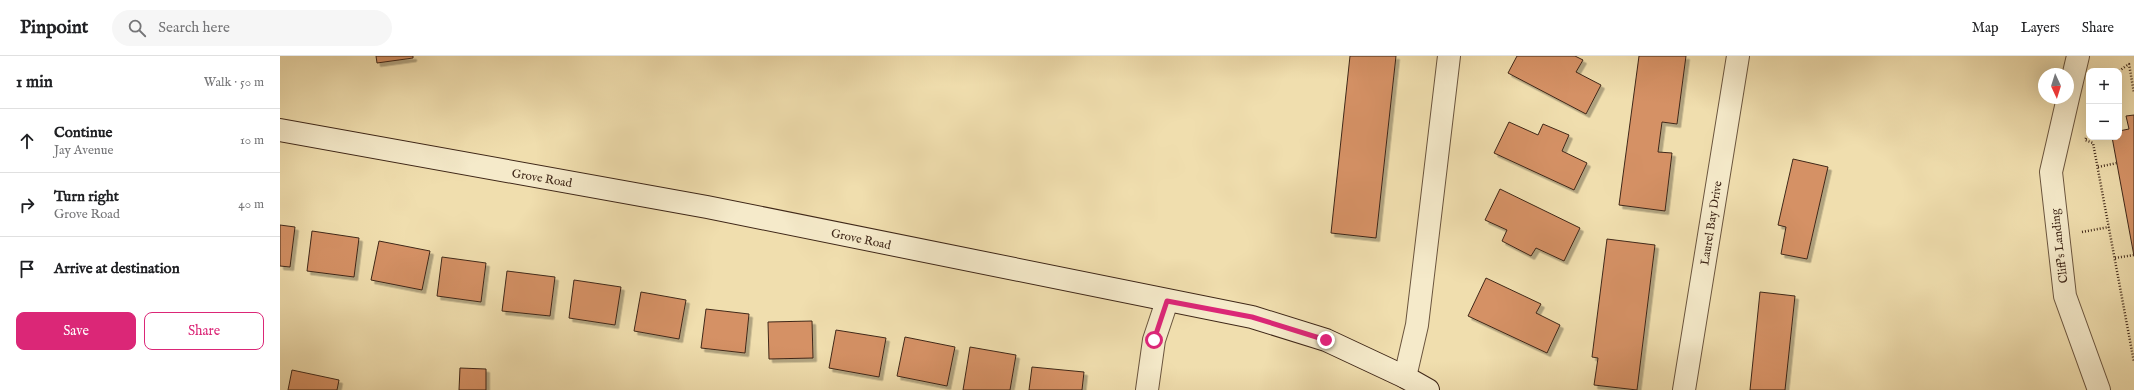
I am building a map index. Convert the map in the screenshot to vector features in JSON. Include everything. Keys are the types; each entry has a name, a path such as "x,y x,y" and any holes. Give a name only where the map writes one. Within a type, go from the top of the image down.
{"main road":[{"path":"1405,377 1417,325 1449,56"},
{"name":"Laurel Bay Drive","path":"1684,390 1738,56"},
{"name":"Cliff's Landing","path":"2074,73 2078,56"},
{"name":"Cliff's Landing","path":"2067,104 2050,172 2065,296 2099,390"},
{"name":"Grove Road","path":"280,130 707,207 1252,317 1319,338 1405,377 1428,390"},
{"path":"1147,390 1154,340 1167,301"}],"path":[{"path":"2122,69 2129,64 2134,93"},
{"path":"2086,137 2085,140 2094,143 2134,362"},
{"path":"2098,167 2117,164"},
{"path":"2115,258 2134,255"}],"building":[{"path":"376,56 413,56 413,58 377,63"},
{"path":"1350,56 1396,56 1376,238 1331,233"},
{"path":"1517,56 1575,56 1583,60 1576,72 1601,85 1586,114 1508,73"},
{"path":"1639,56 1686,56 1677,124 1662,122 1658,152 1672,153 1665,211 1619,205"},
{"path":"2134,115 2134,256 2113,140 2122,140 2122,130 2129,129 2126,116"},
{"path":"1509,122 1538,135 1543,124 1569,135 1562,151 1587,163 1574,190 1494,153"},
{"path":"1793,159 1828,167 1807,259 1781,254 1786,227 1778,225"},
{"path":"1500,189 1580,228 1564,261 1536,248 1531,256 1502,241 1507,230 1485,220"},
{"path":"280,225 295,227 290,267 280,266"},
{"path":"312,231 359,238 354,277 307,271"},
{"path":"1607,239 1655,245 1637,390 1594,385 1598,358 1592,357"},
{"path":"379,241 430,251 422,290 371,280"},
{"path":"442,257 486,263 481,302 437,296"},
{"path":"507,271 555,277 550,316 502,311"},
{"path":"1486,278 1541,304 1536,313 1560,325 1547,353 1468,316"},
{"path":"574,280 621,287 615,325 569,318"},
{"path":"641,292 686,300 679,339 634,331"},
{"path":"1760,292 1795,296 1785,390 1750,390"},
{"path":"706,309 749,314 745,353 701,348"},
{"path":"812,321 813,358 769,359 768,322"},
{"path":"836,330 886,338 879,377 829,368"},
{"path":"905,337 955,347 947,386 897,376"},
{"path":"970,347 1016,355 1010,390 963,390"},
{"path":"1032,367 1084,372 1082,390 1029,390"},
{"path":"460,368 486,369 486,390 459,390"},
{"path":"292,370 339,380 337,390 288,390"}],"route":[{"path":"1154,340 1167,301 1252,317 1326,340"}]}
